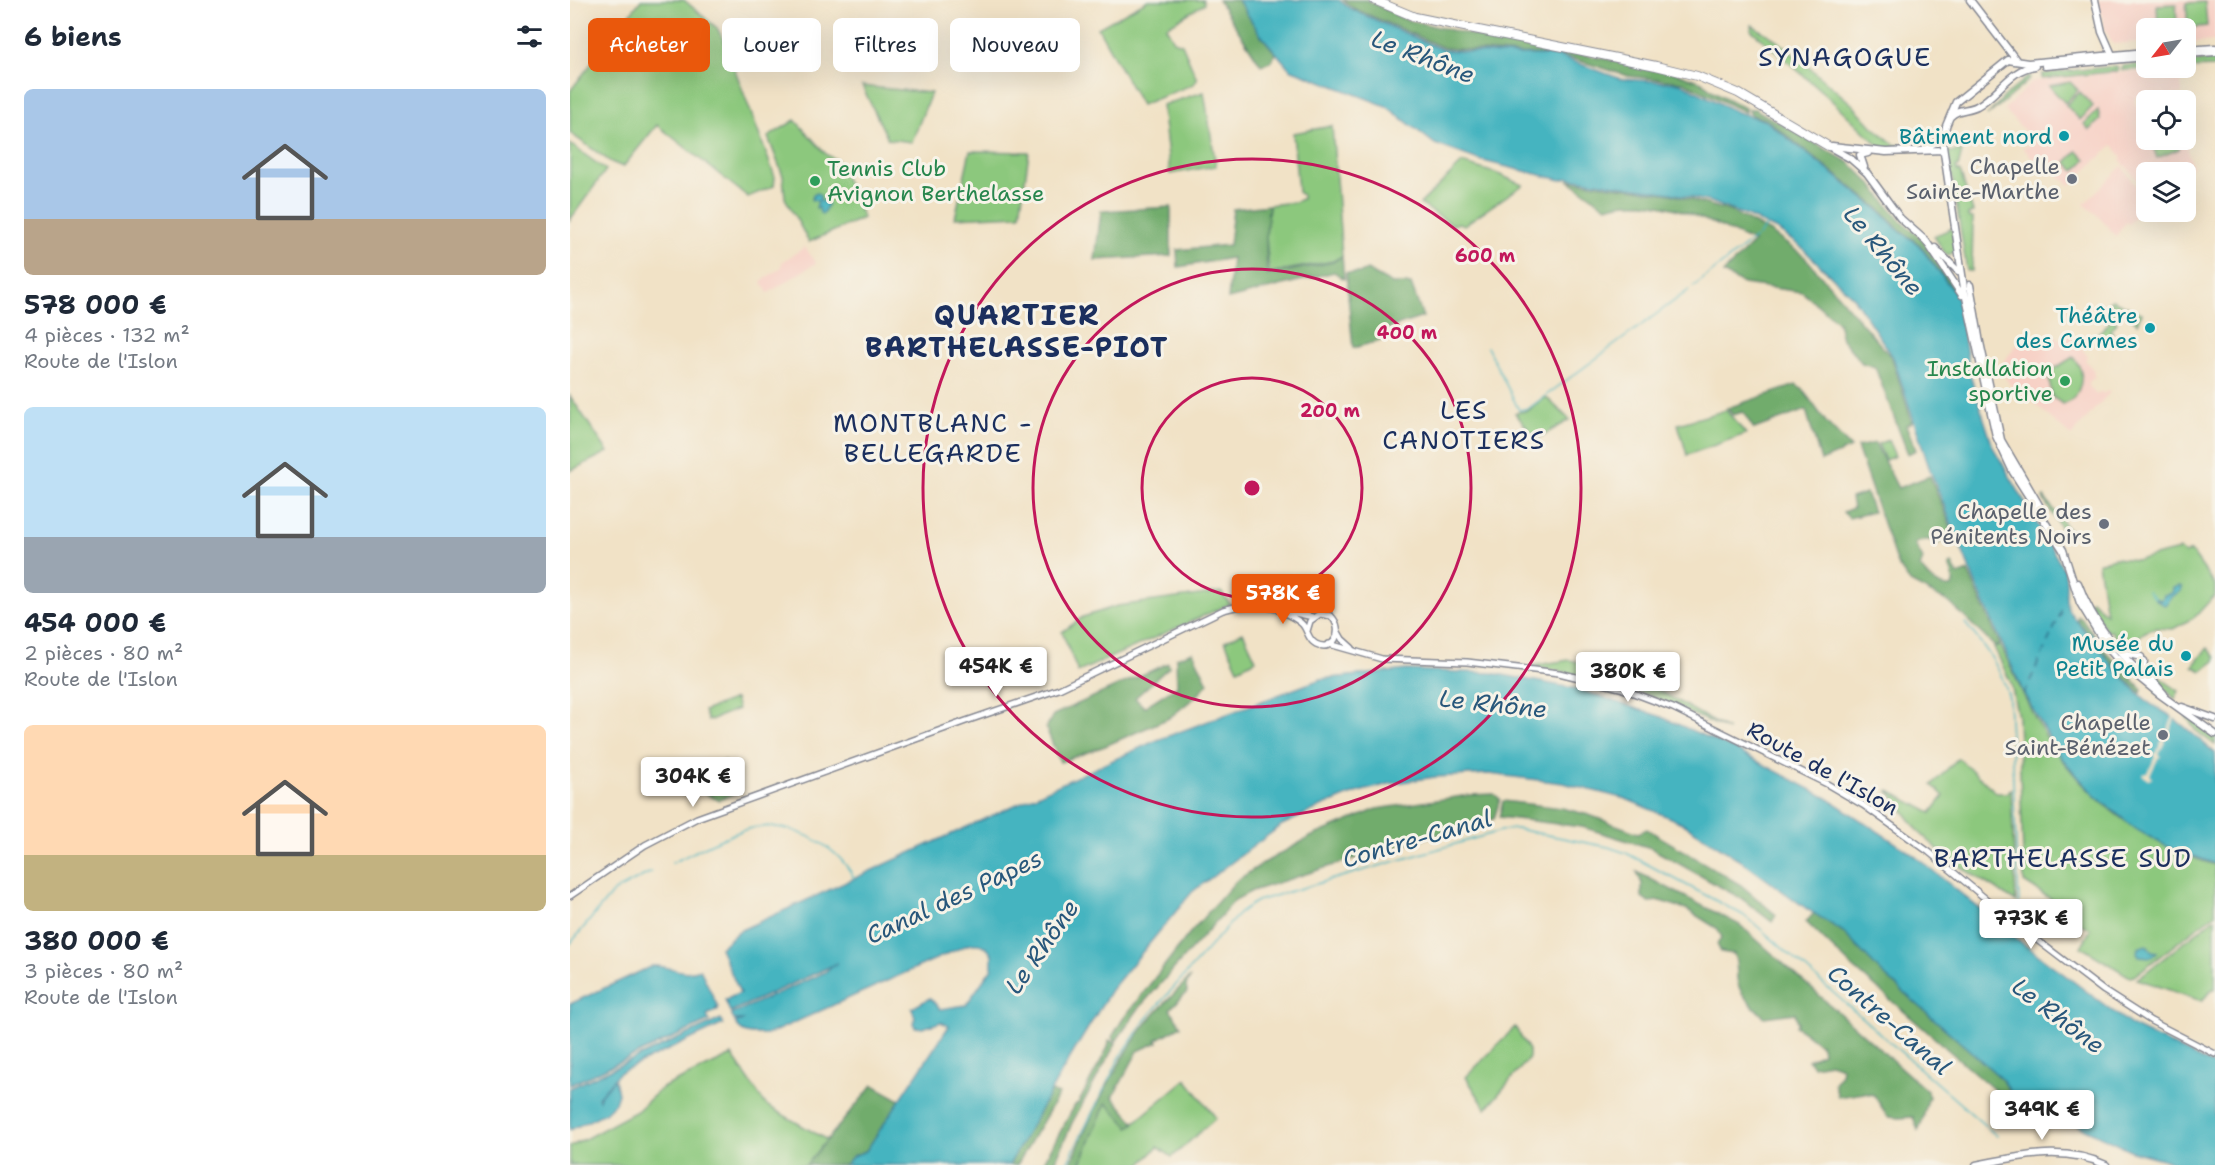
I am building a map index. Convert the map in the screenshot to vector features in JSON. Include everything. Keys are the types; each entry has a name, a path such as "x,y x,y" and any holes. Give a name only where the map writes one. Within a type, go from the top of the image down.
{"highway":[{"path":"1374,0 1415,17 1697,76 1738,93 1828,146"}],"main road":[{"path":"1970,0 2022,64"},
{"path":"2095,0 2102,32 2113,57"},
{"path":"1998,37 2007,57 2006,62"},
{"path":"2196,51 2215,48"},
{"path":"2196,52 2215,52"},
{"path":"2015,74 2017,68 2022,64 2136,54"},
{"path":"2136,57 2022,64 2010,60 1960,98 1952,108 1944,133 1943,150 1960,272 1997,433 2013,472 2063,550 2083,608 2107,647 2134,674 2215,734"},
{"path":"1979,337 1967,289 1946,150 1948,125 1955,112 1980,105 2015,74 2022,64"},
{"path":"1965,108 1962,99 1969,91"},
{"path":"1919,149 1934,144 1944,133"},
{"path":"1828,146 1879,151 1943,150"},
{"path":"1828,146 1851,159 1867,173"},
{"path":"1879,151 1860,155 1860,161 1900,218 1920,234 1954,275 1960,272 1963,262"},
{"path":"1894,210 1916,228 1960,272"},
{"path":"1932,249 1960,291 1970,316"},
{"path":"1970,285 1997,433 2071,558 2089,610 2116,650 2176,705 2214,719 2215,729"},
{"path":"2116,650 2143,659"},
{"path":"2133,666 2143,659"},
{"path":"2143,659 2143,669 2164,694"},
{"path":"2120,662 2133,666"},
{"path":"2133,666 2134,674"},
{"path":"1976,1165 2008,1158 2053,1153 2090,1159 2106,1165"}],"street":[{"path":"570,896 651,842 719,809 1059,689 1223,610 1235,606 1251,605 1281,608 1298,615 1313,617 1324,614 1331,616 1336,622 1338,632 1335,639 1329,644 1315,644 1296,619 1270,607"},
{"path":"1307,631 1307,626 1313,617"},
{"name":"Route de l'Islon","path":"1338,632 1342,639 1356,650"},
{"name":"Route de l'Islon","path":"1329,644 1382,659 1467,662 1559,673 1620,688 1664,704 1827,784 1863,805 1920,846 2104,991 2151,1022 2215,1054"}],"shaded area":[{"path":"2098,0 2215,0 2215,41 2196,42 2196,18 2136,18 2136,42 2113,44 2104,27"},
{"path":"2136,72 2136,78 2181,78 2182,90 2136,90 2136,123 2132,127 2136,124 2136,150 2188,150 2191,162 2136,162 2136,178 2120,160 2122,158 2113,145 2070,185 2054,172 2049,176 2022,147 2034,141 2004,109 2033,81"},
{"path":"2122,166 2136,185 2136,217 2128,224 2126,222 2116,236 2084,204"},
{"path":"805,247 816,263 768,293 761,281 781,268 782,262"},
{"path":"2070,332 2088,357 2085,360 2095,372 2093,374 2095,377 2087,383 2096,395 2101,391 2103,394 2108,390 2110,392 2071,436 2010,385 1999,368 2021,339 2034,334 2038,342 2054,334 2058,340"}],"green space":[{"path":"641,0 684,0 705,18 627,18"},
{"path":"1148,0 1203,0 1204,4 1166,27 1174,41 1182,44 1197,79 1194,84 1141,105 1098,28"},
{"path":"1218,0 1238,0 1276,54 1270,62 1261,65"},
{"path":"1343,0 1367,0 1404,19 1506,43 1575,53 1674,72 1702,82 1713,91 1745,108 1745,112 1683,82 1628,76 1561,55 1444,48 1353,8"},
{"path":"2205,2 2207,26 2196,27 2196,18 2187,18 2186,3"},
{"path":"2176,4 2177,18 2158,18 2157,5"},
{"path":"710,22 717,28 722,37 722,72 736,72 775,177 774,186 748,197 657,125 623,167 611,162 570,133 570,91 588,68 588,72 710,72"},
{"path":"1752,25 1777,40 1853,105 1872,126 1895,145 1915,144 1917,146 1884,149 1879,146 1828,97 1751,30"},
{"path":"2215,59 2215,67 2196,68 2196,62"},
{"path":"2136,65 2136,70 2122,70 2122,66"},
{"path":"2117,66 2118,71 2042,79 2042,74"},
{"path":"2029,76 2030,79 1987,116 2004,97"},
{"path":"2070,82 2078,90 2065,103 2049,86"},
{"path":"862,86 931,93 912,142 888,139"},
{"path":"1204,92 1216,166 1170,174 1162,105"},
{"path":"2080,92 2093,106 2080,120 2066,105"},
{"path":"1748,109 1755,109 1850,163 1872,185 1899,219 1921,238 1956,289 1955,292 1920,245 1898,228 1883,212 1767,120 1752,115"},
{"path":"2098,110 2100,120 2089,130 2084,124"},
{"name":"Tennis Club Avignon Berthelasse","path":"795,120 827,155 837,160 863,218 809,242 785,198 783,176 768,137"},
{"path":"1332,126 1342,256 1333,261 1269,273 1266,235 1269,205 1302,199 1302,195 1298,192 1293,133"},
{"path":"570,144 606,170 570,220"},
{"path":"2154,150 2177,150 2157,158"},
{"path":"970,151 1029,152 1020,215 955,218"},
{"path":"1962,151 1956,168 1960,171 1973,212 1968,215 1973,218 1972,271 1967,271 1948,152"},
{"path":"2077,151 2086,159 2075,171 2066,162"},
{"path":"1462,163 1498,174 1523,185 1464,225 1459,223 1453,225 1420,204"},
{"path":"1568,180 1671,194 1730,211 1770,232 1805,257 1892,358 1912,422 1906,425 1916,450 1908,454 1875,367 1862,363 1842,339 1838,322 1802,292 1743,284 1723,273 1754,242 1700,218 1663,206 1625,203 1606,207"},
{"path":"1269,205 1266,235 1267,275 1333,262 1342,256 1344,279 1334,272 1228,299 1232,258 1178,267 1177,250 1229,245 1233,209"},
{"path":"1171,207 1171,256 1095,260 1101,211"},
{"path":"1952,228 1955,252 1948,255 1934,236"},
{"path":"1367,270 1392,284 1411,284 1423,317 1387,329 1390,338 1353,348 1346,273 1361,273"},
{"path":"2112,300 2142,313 2137,323 2119,308 2112,318 2117,323 2110,330 2113,333 2102,343 2096,335 2110,322 2104,317 2113,306 2109,302"},
{"name":"Installation sportive","path":"2073,357 2080,369 2081,381 2075,396 2063,404 2052,397 2049,378 2044,375"},
{"path":"1796,385 1803,390 1826,422 1851,448 1821,461 1806,410 1754,429 1743,412 1733,415 1727,408"},
{"path":"570,396 608,452 570,471"},
{"path":"1546,397 1570,420 1536,439 1515,413 1529,410"},
{"path":"1726,410 1746,434 1687,455 1678,424"},
{"path":"1888,440 1895,456 1885,460 1878,444"},
{"path":"1875,443 1898,488 1930,476 1954,534 1937,544 1926,540 1915,544 1923,559 1920,567 1934,582 1947,587 1952,587 1953,581 1949,566 1952,564 1958,575 1968,571 2000,644 1994,646 1950,603 1910,582 1897,564 1857,447"},
{"path":"1866,493 1873,512 1849,518 1843,512 1853,508 1851,498"},
{"path":"2043,498 2071,533 2066,537"},
{"path":"2179,550 2185,554 2191,551 2215,585 2215,595 2195,617 2173,629 2156,628 2145,632 2128,646 2118,642 2111,631 2107,632 2089,601 2092,600 2106,614 2098,563 2114,558 2138,560"},
{"path":"1221,592 1230,604 1078,672 1062,632 1083,617 1117,606"},
{"path":"2078,616 2107,653 2142,689 2141,693 2113,665 2091,634 2086,633 2077,619"},
{"path":"1243,632 1256,660 1238,669 1225,641"},
{"path":"2000,645 2028,704 2053,748 2091,792 2136,829 2187,855 2215,865 2215,914 2134,976 2130,977 2081,947 2091,929 2070,919 2068,910 2024,882 2018,717 2011,683 1994,647"},
{"path":"2207,648 2215,657 2215,661 2202,671 2193,666"},
{"path":"1193,652 1208,683 1199,694 1169,718 1105,746 1060,762 1046,728 1053,715 1168,663 1169,667 1135,698 1144,707 1177,686 1176,658"},
{"path":"1569,660 1627,672 1728,730 1654,697 1590,677 1530,666"},
{"path":"2150,671 2179,691 2175,699 2148,672"},
{"path":"735,699 738,709 708,721 704,711"},
{"path":"2185,714 2215,737 2215,745 2195,730"},
{"path":"1958,758 1997,793 2006,793 2011,789 2016,902 1951,861 1919,832 1888,790 1931,813 1944,796 1932,785"},
{"path":"725,761 735,793 719,800 702,789 698,768"},
{"path":"1494,794 1500,799 1494,819 1375,852 1252,891 1235,900 1139,1008 1116,1041 1112,1037 1123,1019 1188,935 1236,881 1262,864 1310,837 1377,809 1469,795"},
{"path":"1503,801 1562,808 1638,833 1647,829 1741,885 1776,915 1772,922 1742,899 1651,848 1582,827 1499,817"},
{"path":"1637,872 1740,925 1927,1091 1929,1097 1918,1130 1913,1117 1888,1117 1874,1095 1864,1093 1838,1097 1834,1083 1841,1074 1842,1067 1830,1063 1813,1066 1808,1060 1823,1053 1822,1046 1796,1026 1798,1023 1795,1013 1764,1017 1740,990 1734,954 1721,952 1717,944 1722,938 1718,929 1686,909 1660,901 1649,902 1642,897 1642,884"},
{"path":"1814,913 1842,931 1883,974 2002,1079 2011,1093 2006,1100 1848,963 1806,922"},
{"path":"2215,918 2215,989 2212,989 2202,1001 2137,979"},
{"path":"1190,977 1186,986 1187,992 1170,1009 1181,1026 1156,1040 1158,1042 1138,1051 1113,1097 1135,1123 1129,1127 1106,1103 1080,1165 1070,1165 1102,1095 1131,1045 1153,1015"},
{"path":"1515,1027 1529,1050 1529,1058 1486,1109 1466,1077"},
{"path":"1109,1040 1116,1043 1072,1123 1054,1165 1042,1165 1075,1105 1079,1102 1108,1047"},
{"path":"732,1055 766,1105 827,1140 806,1165 570,1165 570,1147 637,1111 662,1088"},
{"path":"1186,1079 1216,1118 1172,1157 1158,1147 1140,1165 1080,1165 1106,1102 1129,1127"},
{"path":"873,1085 900,1100 866,1151 853,1156 845,1165 806,1165"},
{"path":"1050,1091 1059,1094 1017,1165 1009,1165"}],"water":[{"name":"Le Rhône","path":"1238,0 1339,0 1351,9 1443,50 1556,55 1621,79 1680,83 1737,112 1766,121 1919,245 1957,296 1971,378 1993,447 2064,570 2068,609 2086,633 2091,633 2109,661 2140,695 2178,721 2215,753 2215,864 2168,847 2137,830 2094,795 2059,755 2024,694 1975,582 1930,470 1893,357 1853,297 1801,247 1777,230 1711,202 1671,193 1568,178 1561,180 1479,160 1435,144 1386,106 1290,69 1260,34"},
{"path":"817,193 820,195 820,200 828,204 823,214 820,213 819,208 816,208 818,201 812,200 813,195"},
{"path":"2182,587 2181,591 2171,597 2167,604 2164,605 2154,598 2162,600 2164,595 2172,593 2173,588"},
{"path":"1407,670 1492,673 1578,689 1659,716 1734,749 1827,798 1911,853 2021,942 2134,1027 2215,1066 2215,1165 2184,1165 2132,1151 2038,1107 2020,1102 2002,1079 1883,974 1842,931 1682,823 1626,799 1563,783 1489,774 1435,777 1389,784 1355,793 1282,825 1192,892 1111,990 1009,1165 845,1165 853,1156 866,1151 949,1026 941,1022 923,1028 915,1027 912,1008 930,998 940,1009 966,1005 992,968 992,954 984,946 967,945 769,1034 745,1032 735,1022 745,1020 734,1020 731,1014 823,973 838,963 730,1012 725,1000 740,993 720,948 739,931 1155,741 1321,679"},
{"path":"2146,945 2152,951 2157,952 2151,957 2139,956 2138,948"},
{"path":"652,966 688,972 700,969 718,1007 716,1009 719,1009 707,1015 709,1021 570,1085 570,1004"},
{"path":"721,1019 723,1024 619,1073 598,1097 599,1100 601,1094 615,1079 618,1094 615,1103 605,1113 570,1130 570,1088"}],"pier":[{"path":"2174,715 2176,716 2168,735 2170,738 2166,739 2159,754 2162,757 2158,758 2150,775 2152,778 2148,780 2142,774 2148,773 2155,757 2153,754 2156,753 2164,737 2160,733 2167,732"}],"waterway":[{"path":"1758,236 1767,225"},
{"path":"1693,287 1755,238"},
{"path":"1487,347 1519,410 1529,408 1689,290"},
{"path":"2148,591 2155,598"},
{"path":"1965,623 1992,658 2009,698 2019,903"},
{"name":"Contre-Canal","path":"672,863 738,832 763,827 778,828 794,831 823,844 846,865 854,878"},
{"name":"Contre-Canal","path":"1066,1165 1119,1059 1145,1020 1243,910 1257,901 1504,830 1517,829 1608,847 1626,853 1743,915 1997,1136"},
{"name":"Contre-Canal","path":"570,944 613,892 651,872"},
{"path":"2018,917 2019,912"}],"ferry route":[{"path":"2024,694 2061,613 2061,607"}],"place":[{"name":"Bâtiment nord","path":"2064,136"},
{"name":"Chapelle Sainte-Marthe","path":"2072,179"},
{"name":"Tennis Club Avignon Berthelasse","path":"815,181"},
{"name":"Théâtre des Carmes","path":"2150,328"},
{"name":"Installation sportive","path":"2065,381"},
{"name":"Chapelle des Pénitents Noirs","path":"2104,524"},
{"name":"Musée du Petit Palais","path":"2186,656"},
{"name":"Chapelle Saint-Bénézet","path":"2163,735"}],"district":[{"name":"SYNAGOGUE","path":"1845,57"},
{"name":"QUARTIER BARTHELASSE-PIOT","path":"1017,331"},
{"name":"LES CANOTIERS","path":"1464,424"},
{"name":"MONTBLANC - BELLEGARDE","path":"933,438"},
{"name":"BARTHELASSE SUD","path":"2063,858"}],"water label":[{"name":"Canal des Papes","path":"954,897"}]}
